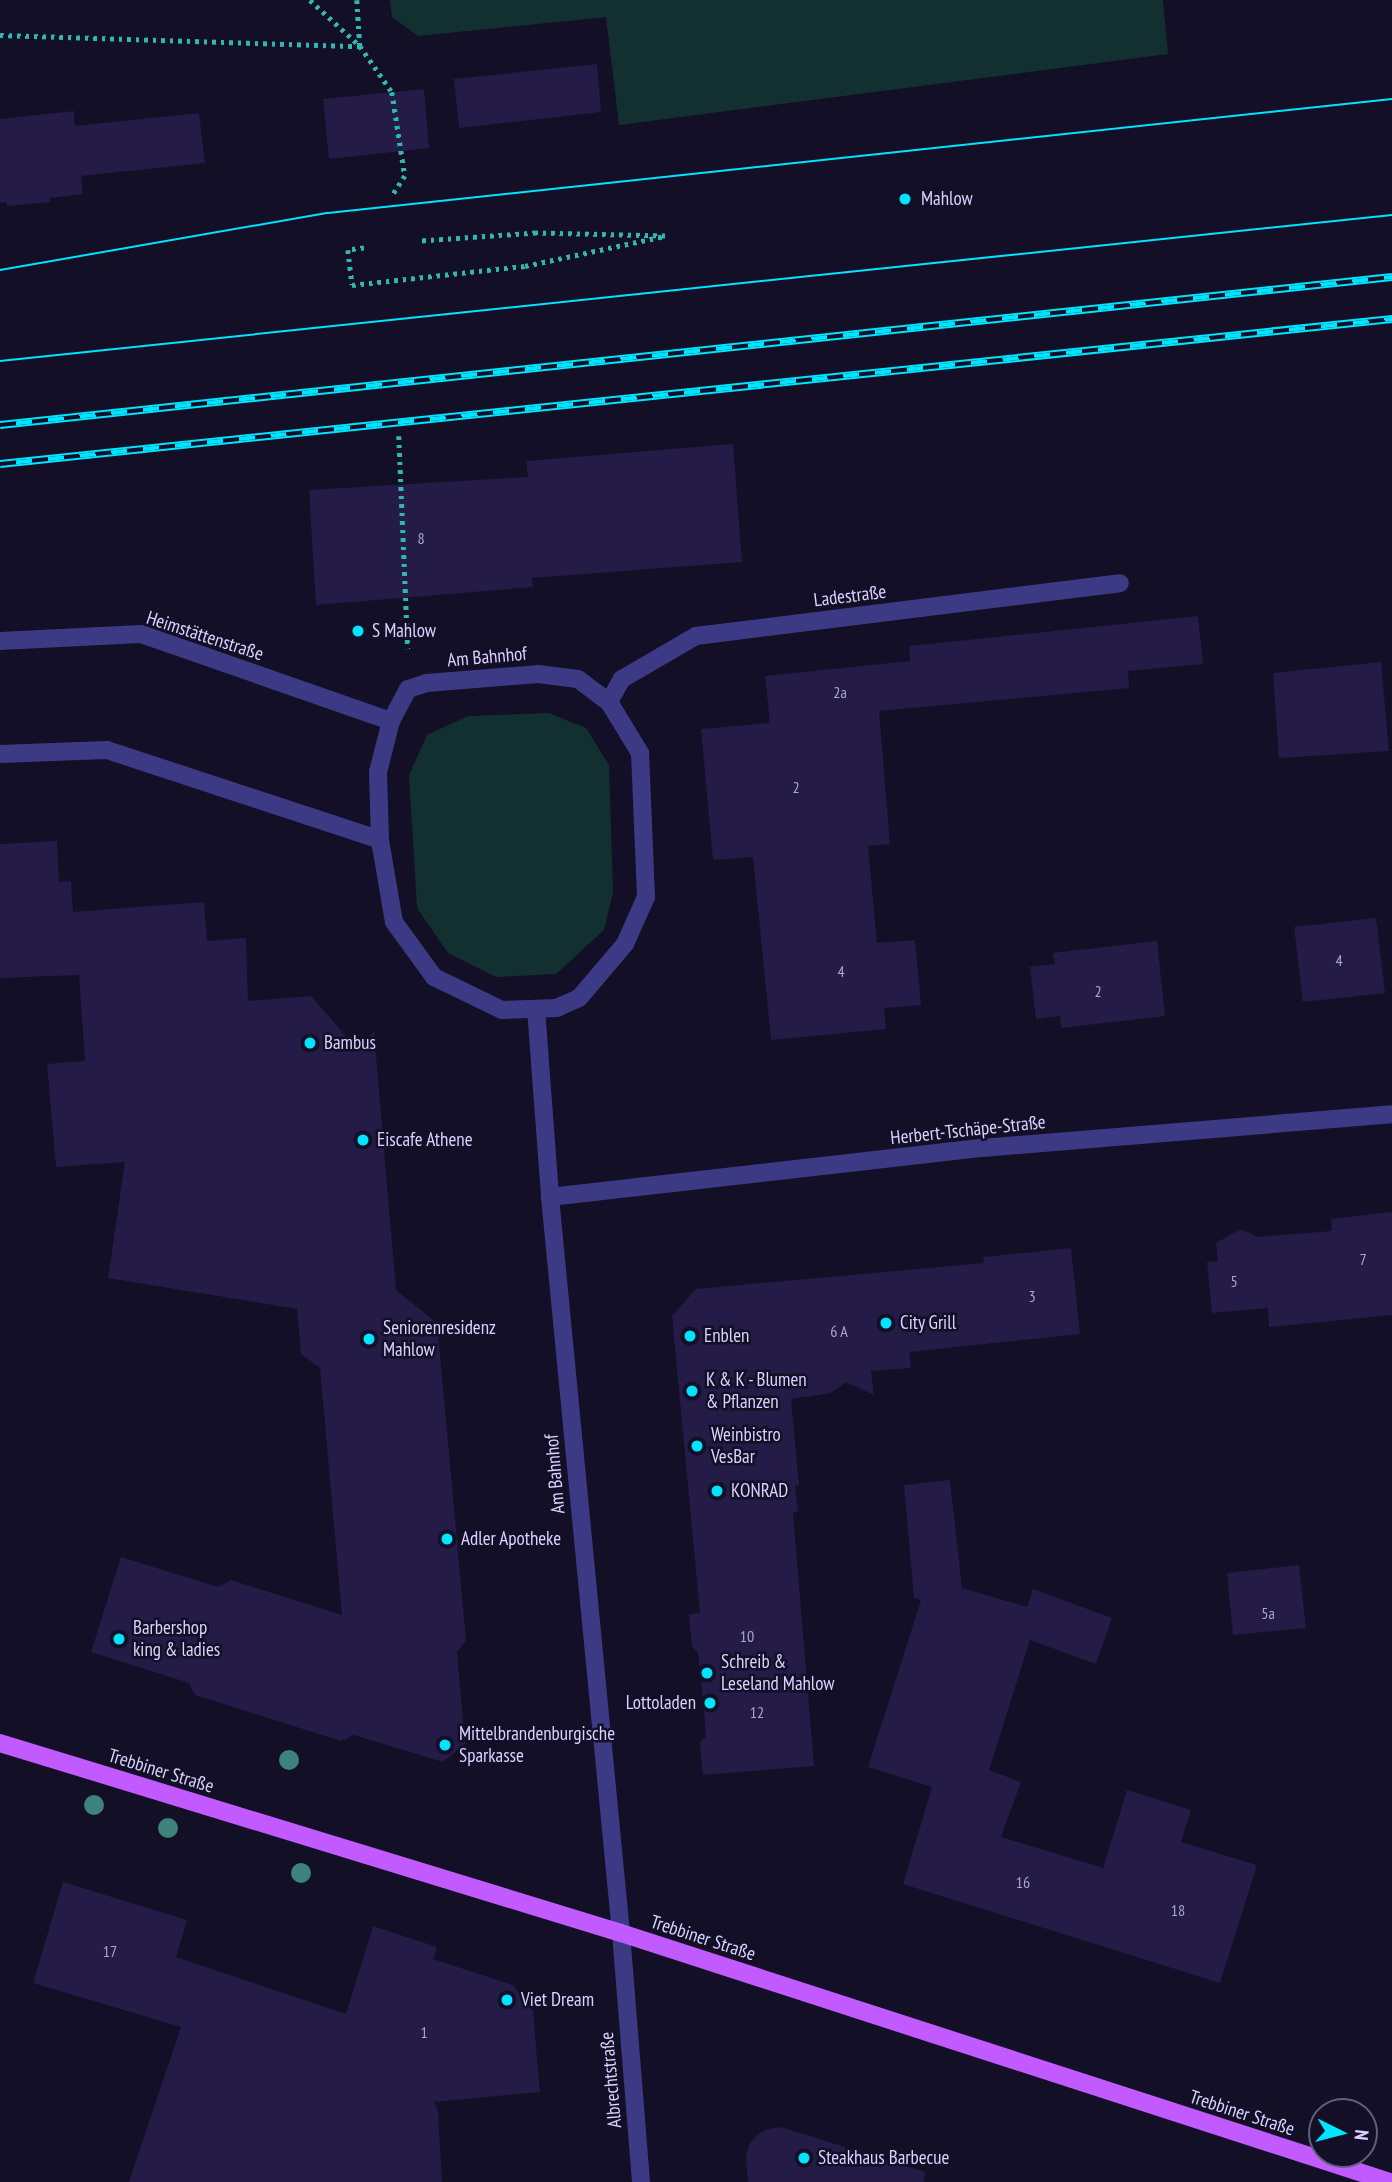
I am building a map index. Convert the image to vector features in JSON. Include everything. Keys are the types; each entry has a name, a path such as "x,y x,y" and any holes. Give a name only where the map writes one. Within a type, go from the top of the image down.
{"main road":[{"name":"Trebbiner Straße","path":"0,1743 621,1934 1391,2182"}],"street":[{"name":"Ladestraße","path":"609,702 622,680 696,636 1120,583"},
{"name":"Heimstättenstraße","path":"0,641 141,634 391,721"},
{"name":"Am Bahnhof","path":"538,674 578,679 609,702 640,753 646,897 625,944 579,998 557,1008 502,1010 434,977 394,922 380,841 378,772 391,721 408,689 427,683 538,674"},
{"path":"0,754 107,750 380,841"},
{"name":"Am Bahnhof","path":"536,1009 550,1197 621,1934"},
{"name":"Herbert-Tschäpe-Straße","path":"550,1197 982,1148 1392,1114"},
{"name":"Albrechtstraße","path":"621,1934 641,2182"}],"path":[{"path":"310,0 360,46 392,92 405,176 392,196"},
{"path":"357,0 360,46"},
{"path":"0,35 360,46"},
{"path":"364,248 348,250 352,285 525,266 665,236 536,233 421,241"},
{"path":"399,436 408,689"}],"green space":[{"path":"390,0 1163,0 1168,54 619,125 606,17 418,36 392,17"},
{"path":"549,713 586,728 609,765 613,892 604,930 556,974 496,977 448,953 417,908 409,775 427,735 468,716"}],"building":[{"path":"597,64 601,112 459,128 454,79"},
{"path":"424,89 429,148 329,159 323,99"},
{"path":"74,111 75,126 199,113 205,163 81,176 83,194 50,198 50,202 7,206 7,202 0,203 0,119"},
{"path":"733,444 742,562 532,578 533,587 316,605 309,490 528,477 526,461"},
{"path":"1198,616 1203,664 1128,671 1129,688 879,711 890,844 868,846 877,943 915,940 921,1005 884,1008 886,1029 771,1040 753,857 713,860 701,729 770,723 765,676 910,661 909,646"},
{"path":"1381,662 1389,751 1279,758 1273,673"},
{"path":"57,841 59,882 71,881 73,912 204,902 207,941 246,938 248,1001 311,996 356,1048 374,1032 396,1290 437,1323 466,1641 457,1652 465,1744 443,1762 354,1735 341,1741 195,1695 189,1683 91,1652 121,1557 218,1587 231,1580 342,1615 320,1368 301,1354 297,1309 108,1278 125,1162 56,1167 47,1064 85,1061 79,975 0,978 0,844"},
{"path":"1376,918 1385,993 1303,1002 1294,927"},
{"path":"1157,941 1165,1016 1061,1028 1060,1016 1036,1019 1030,967 1055,964 1053,953"},
{"path":"1392,1212 1392,1315 1269,1327 1268,1308 1212,1313 1207,1262 1218,1261 1216,1243 1241,1229 1258,1237 1332,1231 1331,1219"},
{"path":"1071,1248 1080,1334 909,1352 911,1368 871,1371 874,1395 846,1382 831,1393 791,1399 799,1485 795,1485 798,1512 793,1513 814,1766 703,1775 700,1743 706,1736 702,1689 698,1652 692,1647 689,1614 700,1613 672,1316 696,1289 984,1263 983,1257"},
{"path":"950,1480 962,1588 1027,1607 1033,1589 1112,1618 1096,1664 1030,1640 989,1770 1021,1782 1001,1837 1103,1868 1127,1790 1191,1810 1181,1842 1257,1865 1220,1983 903,1884 932,1787 868,1767 921,1600 914,1598 904,1485"},
{"path":"1299,1565 1306,1628 1233,1635 1227,1573"},
{"path":"63,1882 187,1920 176,1957 346,2014 373,1926 437,1947 433,1959 513,1985 533,2011 540,2092 434,2102 438,2111 442,2182 129,2182 181,2027 33,1983"},
{"path":"781,2127 925,2172 924,2182 748,2182 746,2157 749,2145 757,2135 768,2129"}],"tram line":[{"path":"0,270 328,213 1392,99"},
{"path":"0,361 1392,215"}],"railway":[{"path":"0,425 1392,277"},
{"path":"0,464 1392,319"}],"place":[{"name":"Mahlow","path":"905,199"},
{"name":"S Mahlow","path":"358,631"},
{"name":"Bambus","path":"310,1043"},
{"name":"Eiscafe Athene","path":"363,1140"},
{"name":"City Grill","path":"886,1323"},
{"name":"Enblen","path":"690,1336"},
{"name":"Seniorenresidenz Mahlow","path":"369,1339"},
{"name":"K & K - Blumen & Pflanzen","path":"692,1391"},
{"name":"Weinbistro VesBar","path":"697,1446"},
{"name":"KONRAD","path":"717,1491"},
{"name":"Adler Apotheke","path":"447,1539"},
{"name":"Barbershop king & ladies","path":"119,1639"},
{"name":"Schreib & Leseland Mahlow","path":"707,1673"},
{"name":"Lottoladen","path":"710,1703"},
{"name":"Mittelbrandenburgische Sparkasse","path":"445,1745"},
{"name":"Viet Dream","path":"507,2000"},
{"name":"Steakhaus Barbecue","path":"804,2158"}]}
